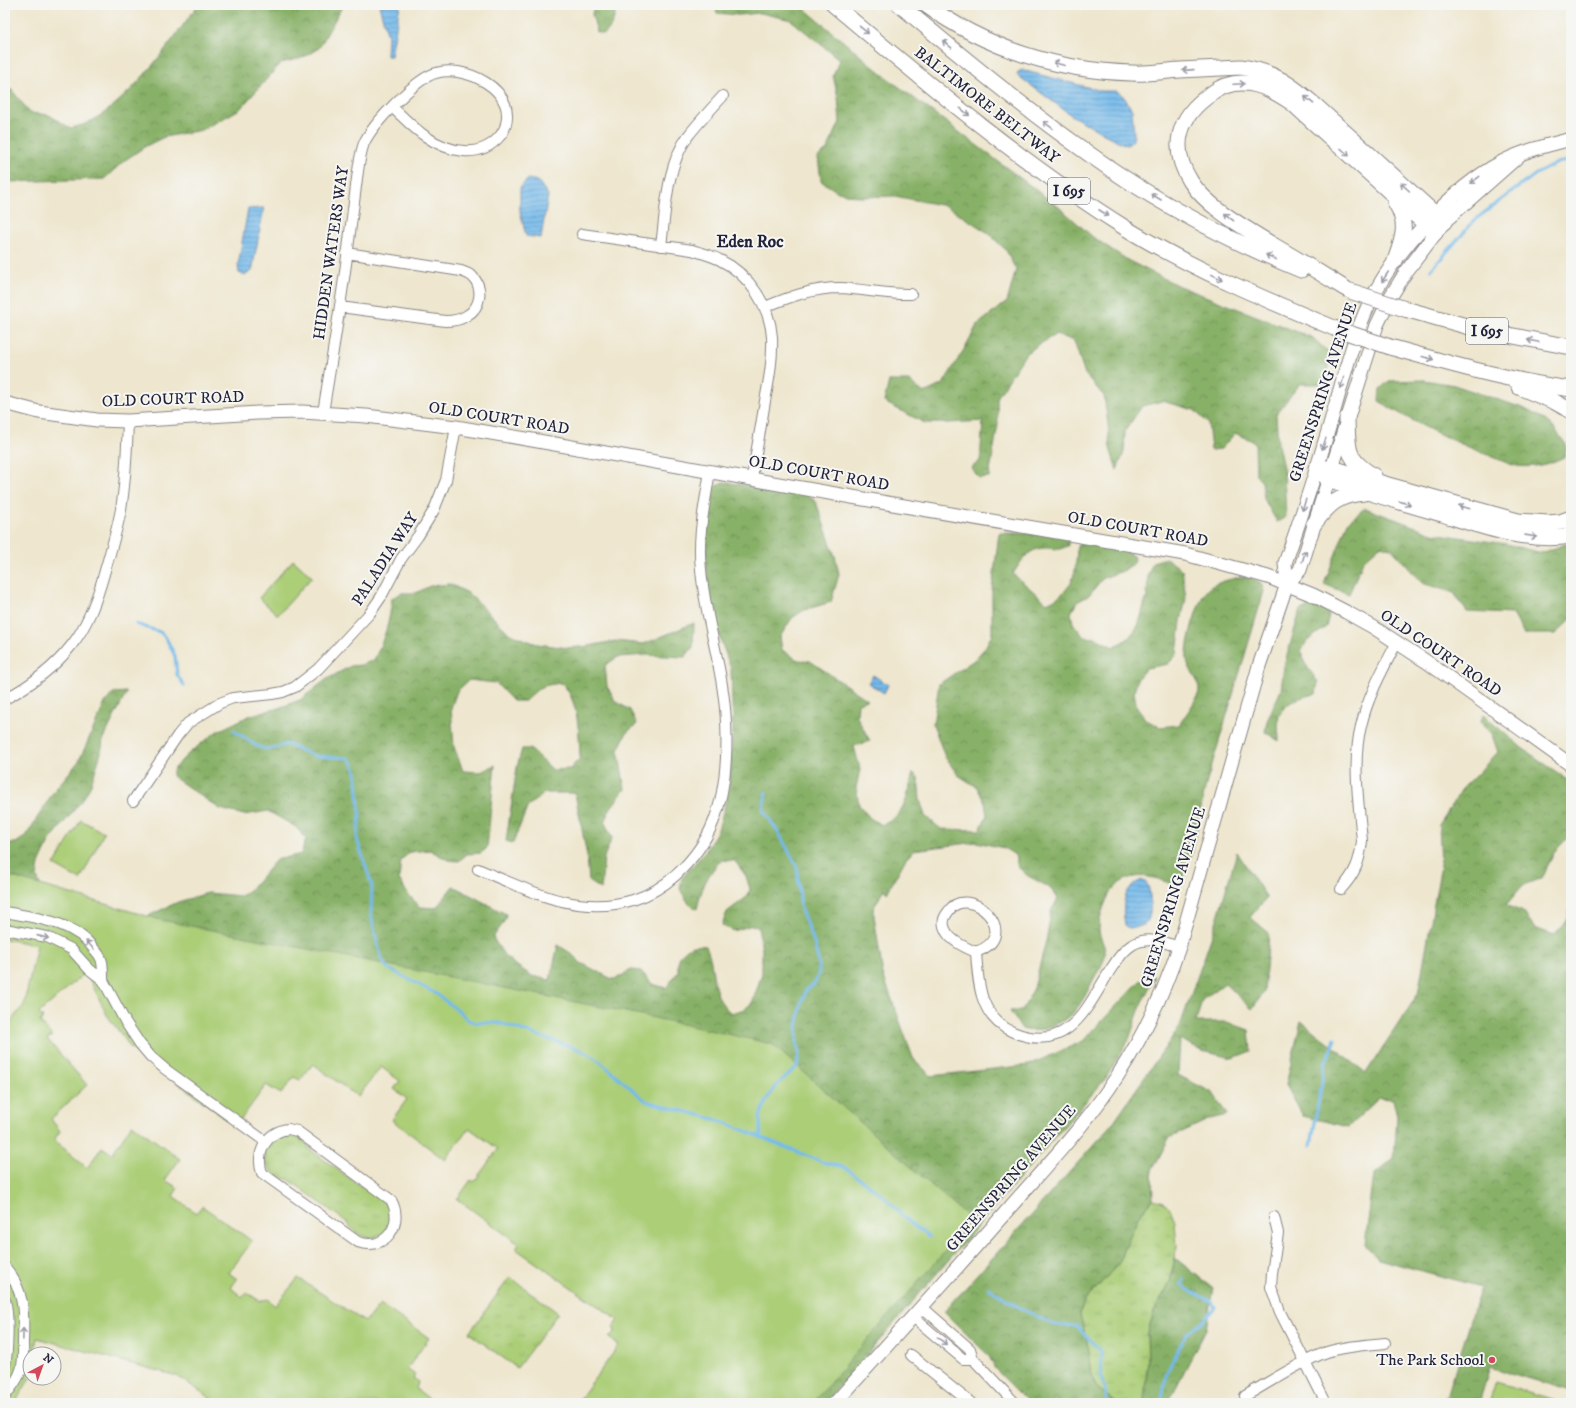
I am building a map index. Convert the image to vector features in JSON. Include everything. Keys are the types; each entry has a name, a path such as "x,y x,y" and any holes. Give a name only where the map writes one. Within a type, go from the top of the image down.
{"highway":[{"name":"BALTIMORE BELTWAY","path":"834,5 1016,152 1072,193 1122,225 1211,274 1266,300 1334,328 1390,347 1468,369 1546,386 1571,389"},
{"name":"BALTIMORE BELTWAY","path":"900,5 1039,118 1093,157 1144,190 1212,229 1281,262 1348,290 1405,309 1477,329 1571,347"},
{"path":"926,5 956,25 993,43 1042,60 1068,66 1089,70 1133,73 1241,67 1257,69 1268,73 1296,89 1312,103 1435,223"},
{"path":"1348,290 1236,222 1202,195 1192,184 1181,164 1178,151 1179,137 1184,122 1200,101 1217,89 1230,84 1242,83 1271,90 1292,103 1388,191 1435,223"},
{"path":"1388,191 1401,211 1404,220 1404,234 1395,261"},
{"path":"1468,369 1524,389 1571,411"},
{"path":"1347,418 1348,449 1352,457 1363,470 1388,485"},
{"path":"1316,468 1368,492 1492,529 1549,539 1571,536"},
{"path":"1330,474 1388,485 1518,521 1548,523 1560,522 1571,518"},
{"path":"1314,524 1325,510 1340,498 1349,494 1368,492"}],"main road":[{"name":"GREENSPRING AVENUE","path":"836,1403 1065,1144 1118,1076 1146,1027 1169,976 1179,947 1247,704 1287,584 1286,563 1353,347 1369,304 1395,261 1435,223 1521,154 1571,139"},
{"name":"GREENSPRING AVENUE","path":"1287,584 1300,570 1377,325 1387,304 1435,223"},
{"name":"OLD COURT ROAD","path":"5,403 65,416 97,420 128,421 258,413 323,413 366,416 456,427 710,472 752,478 852,497 1165,550 1221,563 1287,584 1330,603 1397,642 1571,765"}],"street":[{"name":"HIDDEN WATERS WAY","path":"323,413 348,253 359,159 368,135 392,107 408,90 424,78 436,73 452,71 478,78 490,86 501,97 506,105 506,126 502,135 494,144 484,150 473,152 462,151 438,144 424,136 392,107"},
{"path":"661,246 669,186 679,152 698,124 723,96"},
{"path":"582,234 692,250 721,260 744,278 755,290 765,307 770,325 772,354 752,478"},
{"path":"340,307 445,321 466,317 472,312 478,303 479,287 472,276 461,270 348,253"},
{"path":"765,307 790,297 823,289 840,288 895,295 911,294"},
{"path":"5,698 24,688 43,675 60,660 81,632 90,614 110,553 121,508 128,421"},
{"name":"PALADIA WAY","path":"133,800 178,735 195,718 220,703 233,698 272,694 283,692 295,687 318,669 370,613 381,597 401,559 422,531 434,510 446,480 456,427"},
{"path":"478,869 553,900 590,906 607,906 641,897 663,886 682,869 705,840 713,824 723,784 726,755 726,718 723,687 700,568 700,530 710,472"},
{"path":"1342,889 1354,872 1362,842 1357,760 1360,727 1370,695 1397,642"},
{"path":"972,902 992,918 996,932 994,939 990,945 983,950 976,952 966,948 951,937 945,930 943,922 954,904 972,902"},
{"path":"5,912 51,921 63,925 81,935 91,945 102,960 103,980"},
{"path":"5,929 47,937 71,948 89,969 103,980 126,1023 151,1057 165,1069 266,1142"},
{"path":"976,952 978,982 982,998 991,1016 1010,1031 1022,1036 1047,1038 1066,1030 1075,1024 1084,1014 1124,951 1133,944 1143,941 1161,940 1179,947"},
{"path":"288,1129 297,1131 391,1200 396,1207 397,1216 395,1225 387,1237 373,1245 366,1245 358,1242 266,1177 262,1173 259,1159 266,1142 280,1130 288,1129"},
{"path":"1274,1217 1278,1233 1271,1287 1280,1312 1326,1403"},
{"path":"5,1267 12,1275 23,1303 23,1346"},
{"path":"5,1300 7,1305 7,1352 5,1365"},
{"path":"917,1312 964,1359 973,1359 1015,1403"},
{"path":"1245,1396 1305,1362 1326,1353 1341,1349 1385,1343"},
{"path":"7,1352 22,1352"},
{"path":"911,1355 971,1403"},
{"path":"5,1396 15,1384 22,1369"}],"green space":[{"path":"198,5 343,5 319,48 302,58 281,63 240,109 202,130 164,137 146,146 125,160 104,179 5,182 5,98 11,89 30,113 49,115 70,128 85,124 101,115 132,88 161,55"},
{"path":"594,5 620,5 610,28 604,34 597,32 592,14"},
{"path":"714,5 800,5 882,74 1060,208 1094,238 1129,261 1179,286 1313,338 1332,356 1324,384 1300,384 1276,414 1278,445 1284,473 1286,517 1277,522 1264,499 1262,482 1256,475 1255,442 1235,433 1221,449 1211,450 1208,423 1194,410 1162,401 1142,406 1125,431 1124,452 1117,470 1110,448 1104,396 1085,374 1074,341 1056,334 1026,353 997,398 998,424 989,477 979,478 971,468 980,461 983,421 925,423 884,402 889,381 909,381 924,393 943,384 977,325 1007,302 1016,270 1006,250 987,232 946,206 895,196 859,197 838,192 821,181 818,157 827,150 840,122 838,97 833,76 840,60 791,20 761,13 738,15 717,13"},
{"path":"1424,380 1454,385 1523,408 1544,419 1554,428 1567,446 1564,457 1553,462 1535,466 1513,465 1432,431 1379,401 1380,389 1389,381"},
{"path":"723,482 805,493 816,502 835,556 839,574 831,602 804,610 792,618 780,637 782,650 798,660 810,661 868,700 858,703 857,717 870,741 854,746 860,769 856,788 859,805 870,818 882,825 897,816 905,804 913,773 918,777 920,800 925,816 941,829 980,830 987,815 985,803 977,787 958,775 945,757 933,724 939,684 974,660 985,648 992,634 992,590 999,533 1055,534 1068,538 1068,546 1061,549 1041,548 1030,552 1013,574 1047,603 1063,593 1068,587 1072,580 1076,565 1077,546 1086,541 1124,549 1135,558 1134,563 1123,571 1103,578 1088,596 1077,602 1071,613 1073,623 1084,637 1096,638 1113,647 1128,639 1138,626 1147,596 1148,575 1153,562 1166,558 1182,570 1186,598 1181,621 1177,654 1168,664 1146,668 1138,678 1134,692 1137,708 1146,720 1160,727 1179,725 1194,703 1198,694 1198,683 1188,664 1187,653 1190,635 1199,604 1207,590 1210,587 1226,580 1247,577 1261,583 1264,591 1205,788 1192,853 1184,877 1177,887 1155,878 1144,876 1134,877 1125,880 1116,886 1109,894 1101,915 1099,927 1099,933 1105,949 1104,959 1082,1002 1072,1014 1057,1024 1033,1031 1022,1029 1010,1011 1022,1011 1034,988 1047,937 1051,911 1058,899 1051,888 1028,876 1018,867 1015,855 1004,848 977,842 914,850 905,860 887,893 884,889 873,909 883,975 913,1058 931,1076 1029,1065 1083,1041 1140,981 1155,976 1141,1005 1129,1039 1106,1078 825,1403 682,1403 575,1149 152,920 148,916 178,902 208,893 241,896 253,887 276,860 301,854 306,839 296,827 268,811 244,815 220,809 172,776 174,768 188,754 216,732 251,715 279,708 300,700 327,679 351,666 361,665 374,660 386,630 392,598 402,593 416,593 430,586 450,584 468,593 510,634 537,644 569,648 615,641 644,644 694,623 693,647 685,657 646,655 618,657 605,665 607,686 615,701 630,710 637,724 627,732 618,750 625,789 610,809 605,823 612,838 604,857 601,889 589,881 587,856 575,793 544,793 528,806 513,843 506,841 517,767 522,749 530,749 553,770 570,769 580,758 577,718 568,690 562,683 550,685 541,688 525,701 513,701 496,683 469,680 457,691 451,708 454,747 463,771 481,772 495,765 487,848 481,853 467,854 459,861 448,860 430,850 410,852 401,860 399,879 407,893 420,907 436,908 453,886 506,914 503,924 493,938 504,955 532,976 550,980 558,945 569,952 581,963 612,979 616,979 631,970 641,971 652,984 666,988 678,972 678,958 681,954 693,946 706,946 719,998 731,1013 745,1009 752,1003 762,973 762,950 758,927 752,925 734,931 722,925 727,912 748,896 750,889 746,876 735,861 721,860 705,883 700,895 697,909 689,904 680,889 682,878 705,852 718,830 728,794 733,731 731,669 710,610 706,568 707,519 711,489"},
{"path":"1365,508 1432,533 1506,544 1542,553 1571,542 1571,619 1555,634 1524,634 1513,614 1467,612 1454,593 1422,583 1391,548 1380,546 1363,561 1349,594 1324,584 1348,522"},
{"path":"293,560 312,577 278,615 259,598"},
{"path":"1322,604 1329,615 1326,627 1307,641 1301,651 1304,662 1318,682 1316,694 1294,700 1281,711 1278,722 1279,741 1265,732 1267,721 1281,690 1284,666 1300,611 1310,605"},
{"path":"127,692 103,739 101,753 90,787 83,799 50,840 39,864 37,877 42,889 5,899 5,843 16,843 26,836 54,791 79,761 105,703 113,693"},
{"path":"1483,715 1522,748 1571,782 1571,834 1554,852 1542,878 1523,885 1506,905 1523,912 1535,928 1554,935 1568,919 1571,906 1571,1391 1490,1367 1479,1403 1445,1403 1481,1287 1378,1259 1365,1244 1374,1175 1394,1158 1397,1117 1393,1099 1379,1098 1348,1127 1303,1116 1286,1085 1301,1021 1366,1073 1418,994 1441,865 1439,825 1462,789 1498,752 1492,735 1481,722"},
{"path":"81,820 104,833 80,880 54,865"},
{"path":"1237,852 1267,898 1250,917 1269,933 1264,992 1252,1009 1225,983 1202,1000 1196,1022 1227,1022 1249,1030 1251,1051 1233,1058 1202,1051 1180,1039 1178,1075 1213,1093 1227,1115 1210,1119 1169,1138 1152,1171 1153,1199 1138,1217 1119,1263 1084,1302 1080,1314 1089,1351 1092,1376 1096,1387 1116,1403 1029,1403 995,1369 989,1356 944,1312 1110,1127 1180,1026 1214,930"},
{"path":"5,875 161,920 641,1015 772,1044 972,1221 813,1403 577,1403 619,1345 609,1338 615,1331 613,1327 618,1320 516,1249 519,1244 457,1199 471,1180 474,1182 498,1149 469,1128 445,1160 392,1120 407,1099 394,1089 400,1081 381,1067 358,1097 313,1064 300,1080 294,1077 281,1094 266,1085 236,1126 131,1048 107,1015 86,972 39,1013 43,1018 40,1022 52,1036 47,1039 87,1085 51,1119 60,1131 54,1140 87,1168 102,1147 112,1154 132,1124 180,1159 165,1180 178,1188 173,1196 196,1213 202,1206 252,1241 229,1273 237,1279 231,1288 242,1297 246,1292 260,1301 268,1299 275,1306 298,1278 365,1322 380,1304 429,1338 407,1369 415,1375 413,1378 418,1382 416,1389 435,1403 218,1403 177,1376 37,1338 36,1346 22,1346 22,1386 25,1386 15,1403 5,1403 5,1028 24,1005 37,945 5,939"},
{"path":"292,1133 308,1144 309,1149 369,1192 377,1194 390,1205 392,1216 390,1223 383,1233 371,1238 358,1234 348,1223 288,1179 279,1177 271,1171 265,1159 267,1149 278,1136"},
{"path":"1153,1199 1164,1202 1171,1212 1175,1223 1177,1247 1170,1282 1154,1312 1147,1334 1148,1359 1144,1403 1116,1403 1096,1387 1092,1375 1089,1351 1080,1314 1084,1302 1119,1263 1138,1217"},
{"path":"1175,1258 1213,1288 1206,1329 1169,1401 1170,1403 1144,1403 1148,1359 1147,1334 1154,1312 1170,1282"},
{"path":"510,1277 558,1313 517,1368 469,1333"},
{"path":"1496,1382 1564,1403 1489,1403"}],"water":[{"path":"379,5 400,5 391,56 387,56 388,37"},
{"path":"1022,70 1102,91 1117,91 1124,97 1132,110 1133,140 1126,145 1071,115 1017,75 1018,72"},
{"path":"528,179 538,181 548,195 541,238 526,236 520,211 520,188"},
{"path":"264,208 252,271 246,275 239,273 238,265 248,209"},
{"path":"873,675 888,685 884,693 868,683"},
{"path":"1142,880 1147,884 1149,892 1149,919 1143,925 1129,928 1125,925 1125,898 1130,888 1135,883"}],"waterway":[{"path":"1431,270 1474,221 1485,212 1536,174 1557,163 1571,160"},
{"path":"136,624 160,632 166,638 175,656 177,675 184,685"},
{"path":"234,730 253,744 264,749 270,749 286,744 315,756 348,758 352,762 356,771 360,816 357,839 372,886 371,914 375,934 381,957 387,968 435,993 468,1020 474,1022 500,1023 581,1050 598,1060 646,1101 718,1120 825,1163 844,1167 883,1196 909,1222 929,1237"},
{"path":"761,1138 760,1117 767,1099 779,1083 797,1067 799,1053 797,1044 797,1027 802,1001 806,990 815,983 819,973 819,964 814,942 801,910 797,867 779,833 763,810 766,792"},
{"path":"1311,1145 1325,1064 1335,1039"},
{"path":"1161,1403 1167,1372 1186,1334 1203,1321 1215,1307 1211,1301 1181,1285 1184,1279"},
{"path":"988,1288 1022,1309 1055,1325 1076,1326 1099,1349 1102,1354 1101,1377 1106,1392 1106,1403"}],"place":[{"name":"The Park School","path":"1492,1360"}],"district":[{"name":"Eden Roc","path":"750,242"}]}
